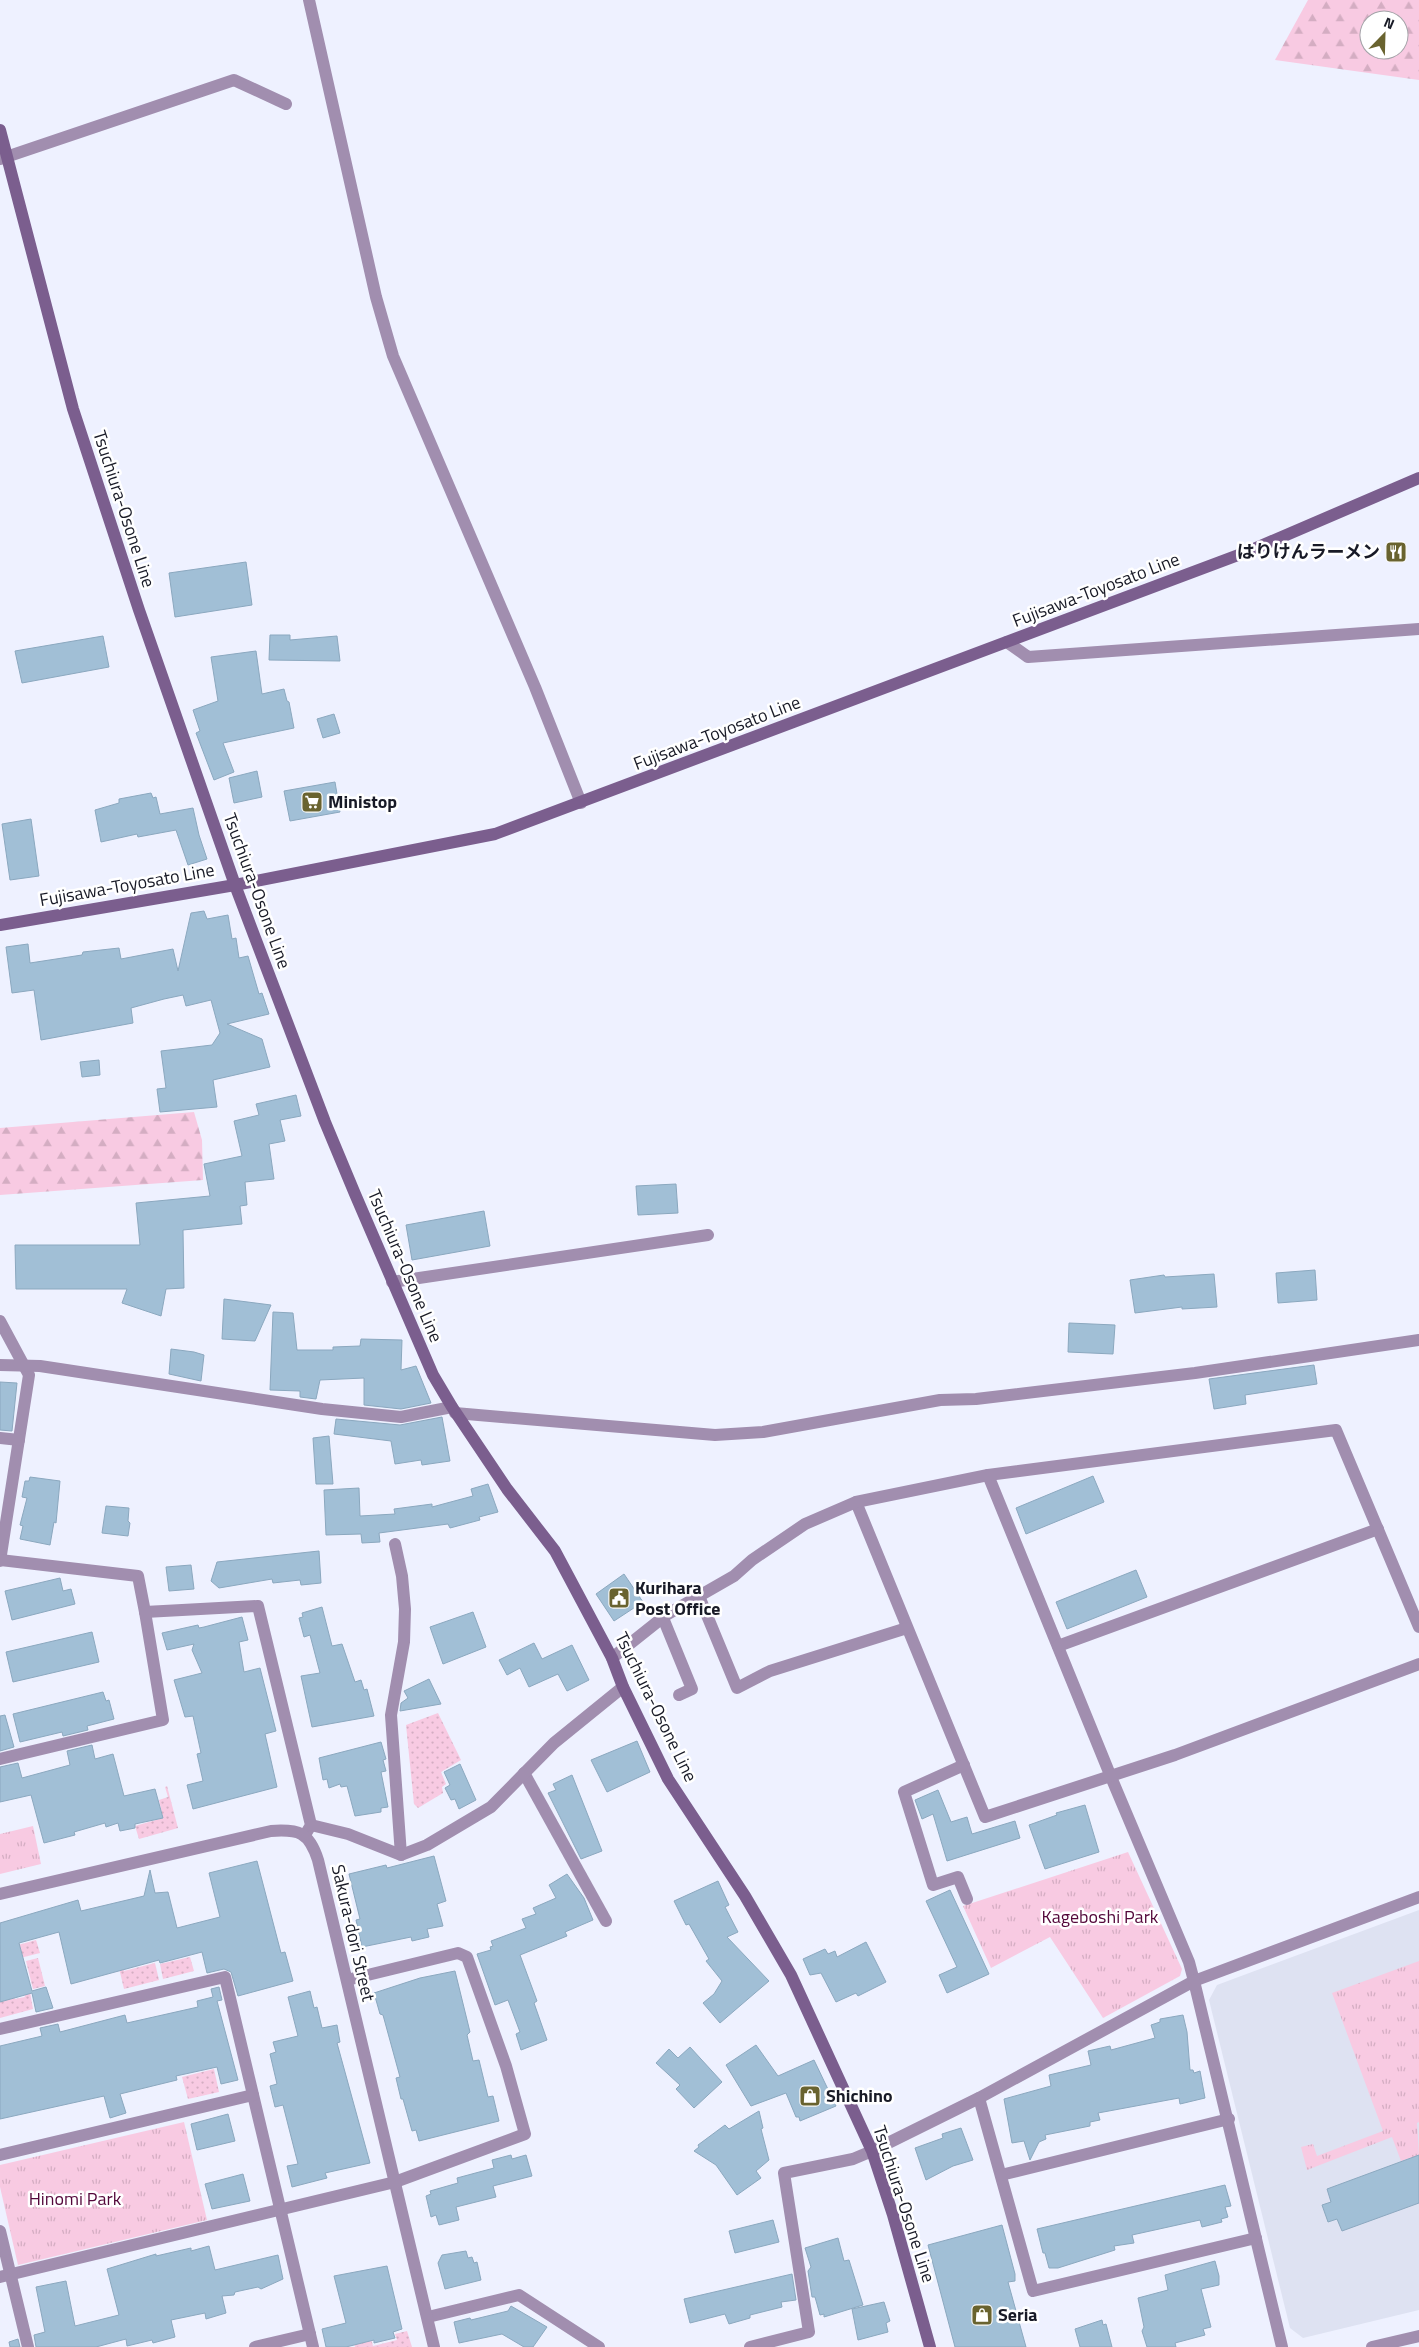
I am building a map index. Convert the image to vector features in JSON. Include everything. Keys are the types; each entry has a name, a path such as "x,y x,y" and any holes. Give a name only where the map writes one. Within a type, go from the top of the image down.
{"main road":[{"name":"Tsuchiura-Osone Line","path":"0,130 4,159 73,409 139,610 235,885 325,1122 392,1282 433,1375 507,1489 555,1551 612,1658 623,1687 668,1779 744,1896 790,1976 872,2151 893,2215 930,2347"},
{"name":"Fujisawa-Toyosato Line","path":"0,925 235,885 495,834 1249,551 1419,478"}],"street":[{"path":"309,0 376,297 393,356 532,678 581,803"},
{"path":"4,159 234,80 286,104"},
{"path":"1007,642 1028,657 1419,629"},
{"path":"392,1282 708,1235"},
{"path":"0,1321 28,1375 0,1561 138,1576 163,1720 0,1759"},
{"path":"0,1365 25,1366 322,1408 401,1417 454,1410 715,1435 763,1432 940,1400 976,1398 1194,1373 1419,1340"},
{"path":"612,1658 663,1618 734,1576 752,1560 805,1524 856,1502 988,1474 1336,1430 1419,1628"},
{"path":"0,1438 19,1440"},
{"path":"988,1474 1111,1777 1189,1962 1229,2118 1282,2347"},
{"path":"856,1502 985,1816 1111,1777 1419,1664"},
{"path":"1058,1646 1378,1529"},
{"path":"395,1544 402,1576 405,1609 404,1642 391,1715 401,1855"},
{"path":"699,1596 736,1688 770,1671 908,1628"},
{"name":"Sakura-dori Street","path":"145,1612 258,1606 308,1830 318,1860 434,2347"},
{"path":"663,1618 692,1689 679,1695"},
{"path":"0,1894 271,1831 308,1830 348,1834 401,1855 427,1845 491,1807 554,1743 623,1687"},
{"path":"964,1765 904,1792 933,1884 958,1877 967,1899"},
{"path":"524,1773 606,1921"},
{"path":"750,2347 809,2332 784,2173 853,2159 872,2151 979,2098 1194,1981 1419,1897"},
{"path":"5,2275 395,2182 525,2134 506,2066 467,1957 458,1953 347,1980"},
{"path":"0,2029 225,1976 312,2341 255,2347"},
{"path":"0,2155 253,2095"},
{"path":"979,2098 1033,2291 1256,2238"},
{"path":"1001,2175 1229,2118"},
{"path":"0,2232 5,2275 28,2347"},
{"path":"428,2316 519,2296 599,2347"},
{"path":"1372,2347 1419,2336"}],"shaded area":[{"path":"1419,1910 1419,2310 1303,2338 1290,2328 1209,2000 1217,1985"}],"green space":[{"path":"1308,0 1419,0 1419,80 1275,60"},
{"path":"194,1112 202,1140 203,1180 0,1195 0,1128"},
{"path":"438,1713 461,1760 441,1772 446,1784 442,1787 443,1793 418,1808 414,1804 406,1725"},
{"path":"167,1786 178,1828 139,1839 135,1826 163,1818 159,1800 168,1797 165,1787"},
{"path":"33,1826 41,1864 0,1874 0,1834"},
{"name":"Kageboshi Park","path":"1128,1852 1182,1969 1180,1976 1103,2018 1050,1937 991,1968 963,1906"},
{"path":"36,1940 40,1953 0,1963 4,1949"},
{"path":"190,1957 194,1971 163,1979 160,1964"},
{"path":"38,1958 45,1986 33,1989 26,1961"},
{"path":"1419,1961 1419,2122 1417,2123 1419,2155 1401,2161 1392,2137 1307,2170 1301,2147 1313,2144 1317,2156 1383,2131 1332,1993"},
{"path":"155,1963 159,1980 124,1989 119,1968 123,1967 124,1971"},
{"path":"30,1992 33,2009 0,2018 0,1999 14,1995 15,1999 25,1997 24,1993"},
{"path":"214,2069 219,2092 188,2099 182,2077"},
{"name":"Hinomi Park","path":"184,2122 207,2220 18,2265 0,2187 0,2165"},
{"path":"350,2329 370,2335 373,2346 397,2340 395,2334 407,2331 412,2347 355,2347"}],"building":[{"path":"246,562 252,605 175,617 169,573"},
{"path":"270,635 290,635 290,640 337,636 340,661 269,660"},
{"path":"103,636 109,667 22,683 15,651"},
{"path":"256,651 262,694 284,689 287,701 289,702 294,728 223,743 234,772 214,780 196,733 200,731 193,710 218,701 211,657"},
{"path":"334,714 340,733 323,738 317,719"},
{"path":"257,771 262,797 234,803 229,778"},
{"name":"Ministop","path":"335,782 340,812 290,821 284,791"},
{"path":"151,793 153,798 156,797 160,814 193,808 207,859 188,865 176,830 138,837 137,834 101,842 95,810 119,803 119,799"},
{"path":"31,819 39,876 10,880 2,824"},
{"path":"204,911 207,919 228,915 232,939 236,938 239,958 248,956 259,994 262,993 269,1014 227,1024 262,1039 270,1067 213,1080 217,1107 160,1112 157,1089 166,1088 161,1051 212,1045 220,1033 211,1000 186,1006 183,995 164,999 131,1008 133,1023 41,1040 34,990 12,993 6,947 28,944 30,963 82,955 83,952 119,948 121,959 173,949 178,971 191,913"},
{"path":"99,1060 100,1075 82,1077 80,1062"},
{"path":"296,1095 301,1116 280,1120 285,1141 269,1144 274,1179 245,1182 247,1205 240,1206 242,1224 183,1230 184,1288 166,1289 161,1316 122,1303 127,1289 16,1289 15,1245 140,1245 136,1203 210,1196 204,1164 242,1156 234,1121 259,1115 256,1104"},
{"path":"676,1184 678,1213 638,1215 636,1186"},
{"path":"484,1211 490,1246 412,1260 406,1225"},
{"path":"1315,1270 1317,1300 1278,1303 1276,1273"},
{"path":"1214,1274 1217,1307 1182,1309 1182,1307 1135,1313 1130,1280 1164,1275 1165,1277"},
{"path":"224,1299 271,1305 255,1341 222,1339"},
{"path":"273,1312 293,1313 297,1350 333,1350 333,1347 360,1346 361,1339 402,1340 401,1370 416,1366 431,1403 401,1409 364,1405 364,1378 320,1380 316,1399 300,1397 300,1391 270,1390"},
{"path":"1069,1323 1115,1325 1113,1354 1068,1352"},
{"path":"171,1349 204,1355 201,1381 169,1374"},
{"path":"1314,1365 1317,1384 1245,1395 1246,1404 1214,1409 1209,1379"},
{"path":"0,1382 17,1383 12,1431 0,1430"},
{"path":"442,1417 450,1461 422,1465 421,1460 395,1464 391,1441 334,1434 336,1419 400,1425"},
{"path":"329,1436 333,1484 316,1484 313,1438"},
{"path":"1093,1476 1104,1502 1026,1534 1016,1508"},
{"path":"30,1477 60,1481 56,1523 54,1522 50,1545 20,1539 23,1526 20,1525 27,1498 22,1497 25,1481 29,1481"},
{"path":"488,1484 498,1512 479,1517 480,1520 450,1528 448,1524 379,1533 380,1542 362,1543 361,1534 326,1535 324,1490 359,1488 360,1516 395,1514 394,1509 432,1504 432,1507 473,1496 471,1489"},
{"path":"106,1506 129,1508 128,1521 130,1523 128,1536 102,1533"},
{"path":"319,1551 321,1583 301,1585 300,1580 273,1583 272,1579 219,1588 211,1581 217,1562"},
{"path":"191,1565 194,1589 169,1591 166,1567"},
{"path":"1136,1570 1147,1597 1067,1629 1056,1602"},
{"path":"624,1574 643,1602 614,1621 596,1594"},
{"path":"60,1578 63,1591 71,1589 75,1604 12,1620 5,1591"},
{"path":"322,1607 332,1646 342,1644 355,1682 361,1680 364,1690 367,1689 374,1716 312,1727 301,1676 320,1673 310,1635 304,1637 299,1618 303,1617 302,1613"},
{"path":"473,1612 486,1647 443,1664 430,1627"},
{"path":"242,1617 248,1640 239,1642 244,1672 260,1668 276,1731 265,1734 277,1787 193,1809 187,1785 203,1781 197,1754 201,1753 193,1716 185,1717 174,1680 202,1673 192,1650 194,1644 167,1650 162,1633 198,1625 199,1628"},
{"path":"92,1632 99,1662 13,1682 6,1652"},
{"path":"534,1643 542,1659 572,1645 589,1680 567,1691 558,1674 529,1687 520,1668 507,1675 499,1660"},
{"path":"429,1679 441,1704 400,1711 401,1703 408,1698 404,1691"},
{"path":"103,1692 106,1701 109,1700 114,1719 87,1726 88,1730 63,1736 62,1732 20,1742 13,1714"},
{"path":"5,1715 14,1747 0,1751 0,1716"},
{"path":"637,1741 650,1772 607,1792 591,1760"},
{"path":"381,1742 386,1759 383,1760 386,1771 381,1772 388,1807 381,1808 381,1812 355,1816 347,1786 341,1787 340,1784 329,1788 327,1779 323,1780 319,1758"},
{"path":"92,1745 95,1759 113,1754 124,1796 155,1789 163,1818 135,1824 135,1828 120,1831 118,1823 106,1827 105,1823 74,1832 75,1835 44,1843 31,1795 0,1802 0,1767 18,1763 22,1778 70,1765 67,1751"},
{"path":"460,1764 476,1800 459,1809 455,1799 451,1800 445,1788 450,1785 444,1772"},
{"path":"572,1775 602,1851 581,1859 548,1793 556,1790 553,1784"},
{"path":"938,1790 951,1822 967,1817 972,1834 1015,1821 1020,1838 947,1861 933,1814 922,1819 915,1800"},
{"path":"1085,1805 1099,1852 1045,1869 1029,1825 1057,1815 1056,1813"},
{"path":"434,1856 446,1901 437,1904 443,1926 427,1929 429,1937 412,1941 411,1937 362,1947 356,1920 360,1919 349,1874 386,1865 387,1868"},
{"path":"257,1861 281,1953 285,1952 293,1981 238,1996 231,1972 224,1969 207,1973 202,1952 160,1963 159,1960 71,1984 59,1932 19,1943 32,1991 46,1987 53,2008 36,2012 32,1993 0,2002 0,1923 78,1900 81,1911 144,1896 150,1870 155,1893 168,1892 177,1928 220,1917 209,1873"},
{"path":"567,1874 584,1898 593,1920 565,1932 567,1936 520,1955 537,2001 534,2003 547,2040 521,2050 516,2034 520,2032 508,2000 495,2005 477,1954 491,1950 490,1947 493,1946 491,1941 526,1928 522,1919 536,1914 533,1908 556,1898 549,1885"},
{"path":"718,1881 729,1905 725,1907 738,1932 727,1937 769,1981 720,2023 703,2003 714,1994 722,1981 706,1961 709,1959 689,1924 686,1925 674,1901"},
{"path":"950,1890 989,1974 947,1993 939,1975 957,1967 926,1901"},
{"path":"866,1942 886,1982 858,1996 856,1993 836,2002 821,1973 810,1975 803,1959 825,1949 828,1954 835,1951 837,1957"},
{"path":"455,1971 470,2032 467,2035 473,2061 479,2060 488,2097 493,2096 499,2121 419,2141 416,2130 412,2131 403,2099 401,2099 396,2078 400,2077 383,2015 380,2014 374,1993 420,1978"},
{"path":"219,1987 222,2000 217,2001 238,2080 221,2084 217,2067 176,2076 177,2080 120,2094 126,2113 110,2118 104,2096 0,2119 0,2046 42,2036 40,2028 58,2024 60,2032 125,2015 127,2023 198,2007 197,2001 213,1997 211,1989"},
{"path":"310,1991 314,2008 317,2007 322,2028 337,2025 340,2042 337,2043 370,2163 325,2173 327,2178 292,2187 287,2166 298,2164 283,2105 275,2107 270,2086 277,2084 270,2054 276,2052 273,2042 298,2036 288,1997"},
{"path":"1183,2015 1187,2032 1190,2070 1193,2070 1194,2073 1200,2071 1205,2098 1180,2104 1179,2098 1098,2113 1100,2120 1090,2122 1090,2126 1045,2135 1046,2139 1039,2142 1030,2160 1024,2141 1012,2143 1004,2099 1051,2086 1049,2075 1091,2065 1088,2051 1110,2046 1111,2050 1155,2038 1151,2025 1160,2022 1160,2019"},
{"path":"756,2045 778,2076 814,2060 836,2106 800,2121 799,2117 796,2117 786,2093 751,2106 726,2065"},
{"path":"690,2047 722,2082 694,2108 676,2089 680,2085 656,2063 669,2049 678,2058"},
{"path":"759,2111 763,2128 761,2129 769,2160 756,2171 761,2178 737,2195 716,2165 694,2151 699,2147 698,2145 725,2125 729,2129"},
{"path":"228,2114 235,2141 197,2150 191,2124"},
{"path":"961,2128 973,2160 953,2166 926,2180 915,2148 943,2138 942,2134"},
{"path":"511,2155 512,2159 526,2155 532,2176 493,2186 496,2197 456,2207 459,2220 439,2225 436,2215 431,2217 426,2196 431,2194 430,2191 458,2183 457,2178 494,2168 492,2160"},
{"path":"1419,2155 1419,2203 1342,2231 1337,2219 1328,2222 1322,2205 1331,2202 1327,2189"},
{"path":"243,2174 250,2201 212,2209 205,2184"},
{"path":"1225,2185 1231,2206 1225,2207 1228,2217 1221,2219 1222,2222 1202,2227 1200,2220 1132,2235 1134,2243 1114,2246 1115,2250 1058,2268 1049,2268 1037,2229"},
{"path":"773,2220 779,2242 735,2253 729,2231"},
{"name":"Seria","path":"1002,2225 1015,2274 1015,2281 1008,2282 1026,2347 955,2347 928,2245"},
{"path":"838,2238 844,2261 849,2260 863,2305 824,2317 824,2314 820,2315 815,2297 812,2297 808,2271 811,2267 805,2248"},
{"path":"209,2246 215,2270 278,2255 283,2279 261,2289 258,2287 235,2292 234,2295 222,2296 226,2313 206,2319 205,2313 171,2320 175,2337 153,2343 152,2340 127,2346 126,2339 96,2347 36,2347 34,2335 45,2332 36,2287 66,2281 75,2326 119,2315 107,2269 156,2254 156,2256 191,2248 191,2251"},
{"path":"466,2251 468,2258 472,2257 474,2263 477,2262 481,2280 445,2289 438,2263 442,2255"},
{"path":"1215,2261 1219,2285 1201,2289 1211,2327 1203,2329 1205,2335 1175,2343 1176,2347 1147,2347 1142,2331 1144,2327 1138,2298 1168,2290 1165,2275"},
{"path":"387,2266 402,2329 393,2332 395,2338 374,2343 374,2340 346,2347 326,2347 322,2329 346,2323 334,2276"},
{"path":"792,2274 796,2300 781,2302 782,2307 750,2315 750,2318 729,2324 725,2314 690,2323 684,2299"},
{"path":"884,2302 890,2321 886,2323 888,2332 858,2340 852,2309"},
{"path":"511,2306 547,2327 533,2347 524,2347 502,2334 459,2343 454,2322 508,2311"},
{"path":"1102,2320 1103,2325 1106,2324 1112,2347 1080,2347 1075,2329"},
{"path":"18,2339 20,2347 10,2347 9,2342"}],"place":[{"name":"はりけんラーメン","path":"1396,552"},
{"name":"Ministop","path":"312,802"},
{"name":"Kurihara Post Office","path":"619,1598"},
{"name":"Shichino","path":"810,2096"},
{"name":"Seria","path":"982,2315"}]}
